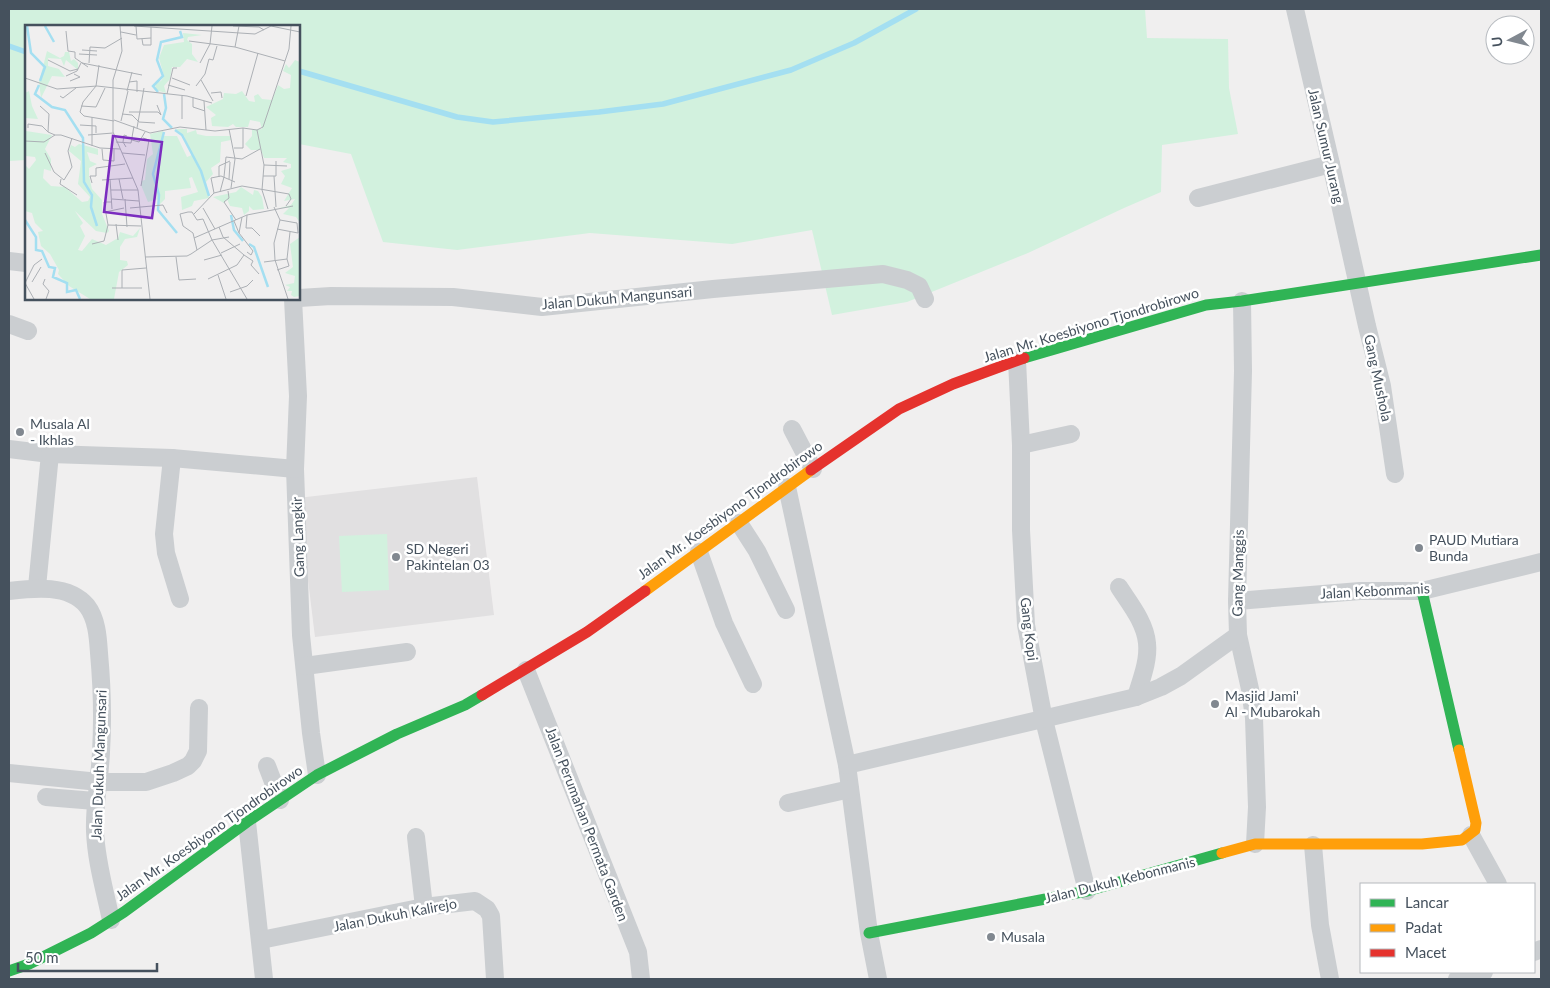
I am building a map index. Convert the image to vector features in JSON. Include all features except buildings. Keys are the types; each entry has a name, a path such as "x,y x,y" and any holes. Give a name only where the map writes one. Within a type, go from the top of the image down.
{"main road":[{"name":"Jalan Mr. Koesbiyono Tjondrobirowo","path":"9,971 29,964 91,933 247,822 317,775 397,734 465,705 587,632 787,487 899,409 953,384 1017,360 1206,305 1541,255"},
{"path":"1422,591 1476,823 1475,830 1470,835"},
{"name":"Jalan Dukuh Kebonmanis","path":"869,933 1087,891 1255,844 1422,844 1462,840 1470,835"}],"street":[{"name":"Jalan Sumur Jurang","path":"1295,9 1357,283"},
{"path":"1198,198 1331,164"},
{"path":"9,261 25,263"},
{"name":"Jalan Dukuh Mangunsari","path":"300,298 331,296 453,297 542,307 713,288 882,274 907,280 919,286 925,299"},
{"name":"Gang Mushola","path":"1357,283 1382,386 1395,474"},
{"name":"Gang Langkir","path":"293,300 298,396 295,469 301,635 317,775"},
{"name":"Gang Manggis","path":"1242,301 1244,372 1236,602 1238,635 1250,689 1254,718 1257,808 1255,844"},
{"path":"9,324 28,331"},
{"name":"Gang Kopi","path":"1017,360 1021,445 1021,530 1026,625 1044,720 1087,891"},
{"path":"792,429 813,469"},
{"path":"1021,445 1071,434"},
{"path":"9,449 50,454 172,458 295,469"},
{"path":"37,587 50,454"},
{"path":"172,458 164,534 166,553 180,599"},
{"path":"787,487 847,765 869,933 878,979"},
{"path":"739,523 758,551 786,610"},
{"path":"699,552 724,623 752,684"},
{"name":"Jalan Kebonmanis","path":"1236,602 1360,591 1422,591 1541,562"},
{"name":"Jalan Dukuh Mangunsari","path":"9,591 37,587 69,593 87,606 97,628 102,684 101,751 99,782 95,801 97,854 111,920"},
{"path":"1119,587 1139,618 1147,642 1146,662 1136,697"},
{"path":"847,765 1136,697 1161,687 1181,676 1238,635"},
{"path":"305,666 407,652"},
{"name":"Jalan Perumahan Permata Garden","path":"526,670 638,952 641,979"},
{"path":"9,773 99,782 146,782 188,766 193,761 198,751 199,708"},
{"path":"267,766 280,800"},
{"path":"788,802 850,789"},
{"path":"46,797 95,801"},
{"path":"247,822 264,979"},
{"path":"1470,835 1497,883"},
{"path":"416,837 424,907"},
{"path":"1313,845 1320,925 1330,979"},
{"name":"Jalan Dukuh Kalirejo","path":"261,940 424,907 475,901 487,908 491,916 495,979"},
{"path":"1457,979 1480,973"}],"shaded area":[{"name":"SD Negeri Pakintelan 03","path":"477,477 494,615 315,637 298,498"}],"green space":[{"path":"9,9 1145,9 1147,38 1228,39 1229,88 1238,134 1162,145 1161,192 1028,253 907,302 832,315 812,230 732,244 590,233 457,250 383,242 351,154 300,144 300,25 25,25 25,160 9,161"},
{"path":"387,534 389,590 342,592 339,536"}],"waterway":[{"path":"300,71 457,117 493,122 599,112 663,104 791,70 854,43 916,9"},
{"path":"9,46 25,52"}],"traffic: fast":[{"path":"1024,358 1206,305 1541,255"},
{"path":"1422,591 1459,750"},
{"path":"9,971 29,964 91,933 124,912 247,822 317,775 397,734 465,705 482,695"},
{"path":"869,933 1087,891 1222,853"}],"traffic: slow":[{"path":"645,591 811,470"},
{"path":"1222,853 1255,844 1422,844 1462,840 1475,830 1476,823 1459,750"}],"traffic: jam":[{"path":"811,470 899,409 953,384 1024,358"},
{"path":"482,695 587,632 645,591"}],"place":[{"name":"Musala Al - Ikhlas","path":"20,432"},
{"name":"PAUD Mutiara Bunda","path":"1419,548"},
{"name":"SD Negeri Pakintelan 03","path":"396,557"},
{"name":"Masjid Jami' Al - Mubarokah","path":"1215,704"},
{"name":"Musala","path":"991,937"}]}
